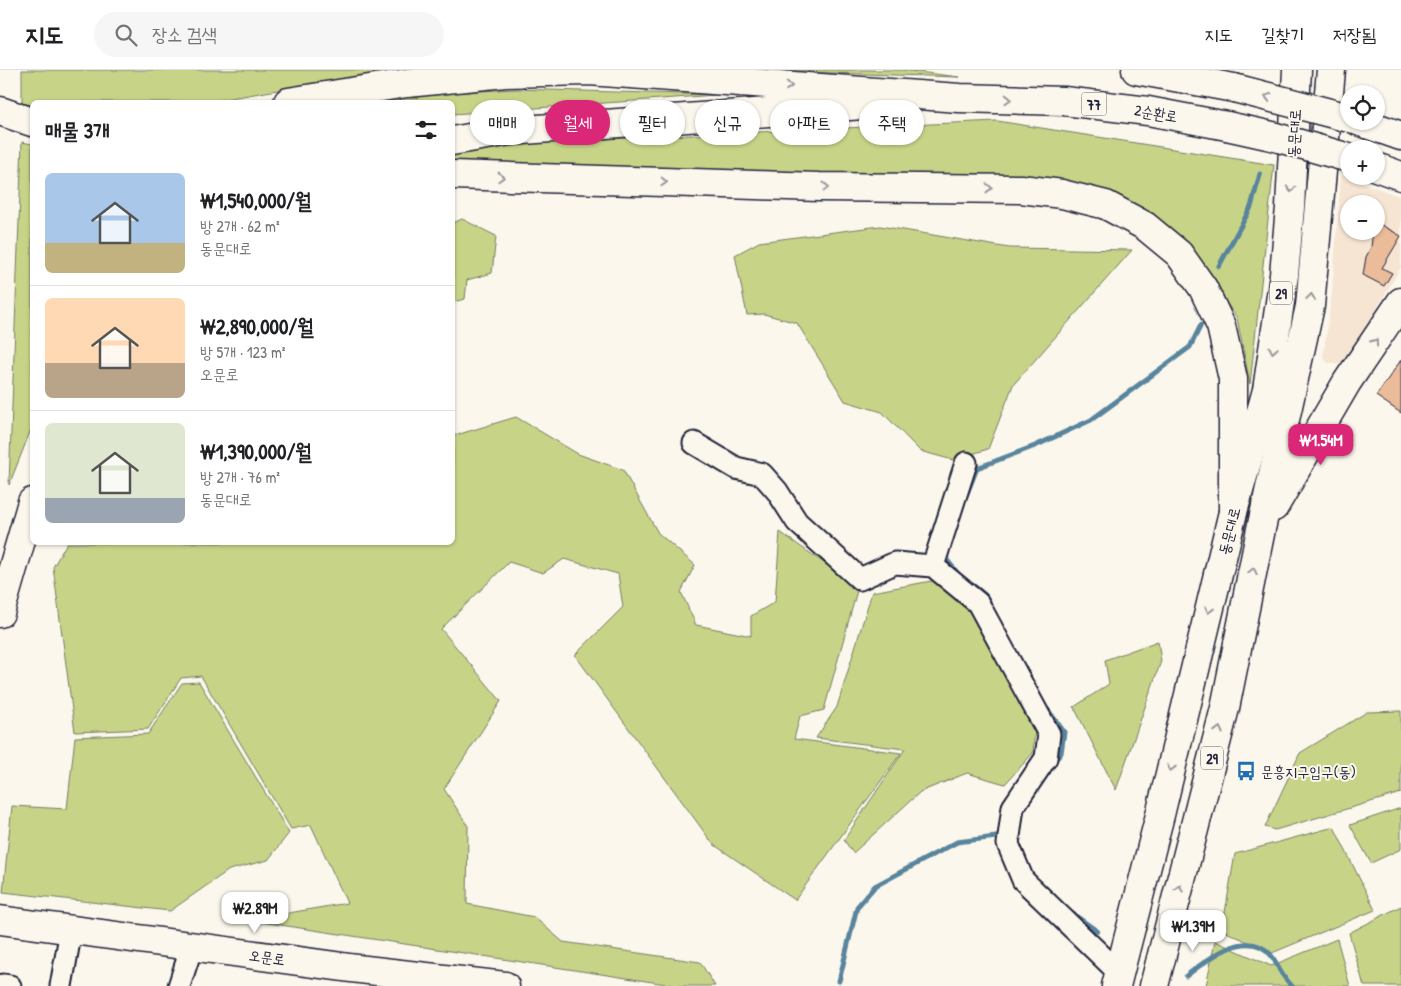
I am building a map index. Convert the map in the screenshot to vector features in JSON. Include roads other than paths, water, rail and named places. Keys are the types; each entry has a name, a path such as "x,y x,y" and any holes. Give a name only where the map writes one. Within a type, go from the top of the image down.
{"main road":[{"path":"1136,70 1234,88 1340,116"},
{"name":"동문대로","path":"1110,979 1132,925 1233,512 1267,390 1284,275 1290,208 1297,70"},
{"name":"동문대로","path":"1154,986 1225,708 1261,529 1310,306 1331,70"},
{"path":"301,100 407,83 505,73 589,71 959,98"},
{"path":"455,140 510,131 959,98"},
{"name":"2순환로","path":"959,98 1064,101 1148,111 1272,136 1340,155"},
{"path":"0,111 30,121"},
{"path":"1384,130 1401,136"},
{"path":"1385,170 1401,176"},
{"path":"455,176 819,187 1021,189 1062,194 1106,205 1145,226 1179,254 1203,288 1222,326 1233,379 1233,512"},
{"name":"동문대로","path":"1261,529 1347,382 1401,302"},
{"path":"0,613 30,509"},
{"path":"1172,917 1172,986"},
{"name":"오문로","path":"0,920 464,983 505,986"}],"lane":[{"path":"694,444 736,468 762,474 777,490 797,522 860,579 895,563 933,566 978,603 1049,734 1046,758 1013,807 1008,844 1023,880 1110,979"},
{"path":"933,566 966,463"},
{"path":"60,986 71,930"},
{"path":"180,986 192,946"}],"waterway":[{"path":"1219,266 1251,207 1260,174"},
{"path":"966,496 977,468 1035,446 1091,420 1190,347 1201,325"},
{"path":"947,550 947,560 959,575"},
{"path":"974,586 989,601"},
{"path":"1048,710 1064,732 1061,753 1053,763"},
{"path":"839,981 857,907 875,886 957,842 1004,836"},
{"path":"1073,914 1097,931"},
{"path":"1186,976 1215,955 1238,945 1250,944 1260,947 1270,954 1292,986"}],"place":[{"name":"문흥지구입구(동)","path":"1246,771"}]}
